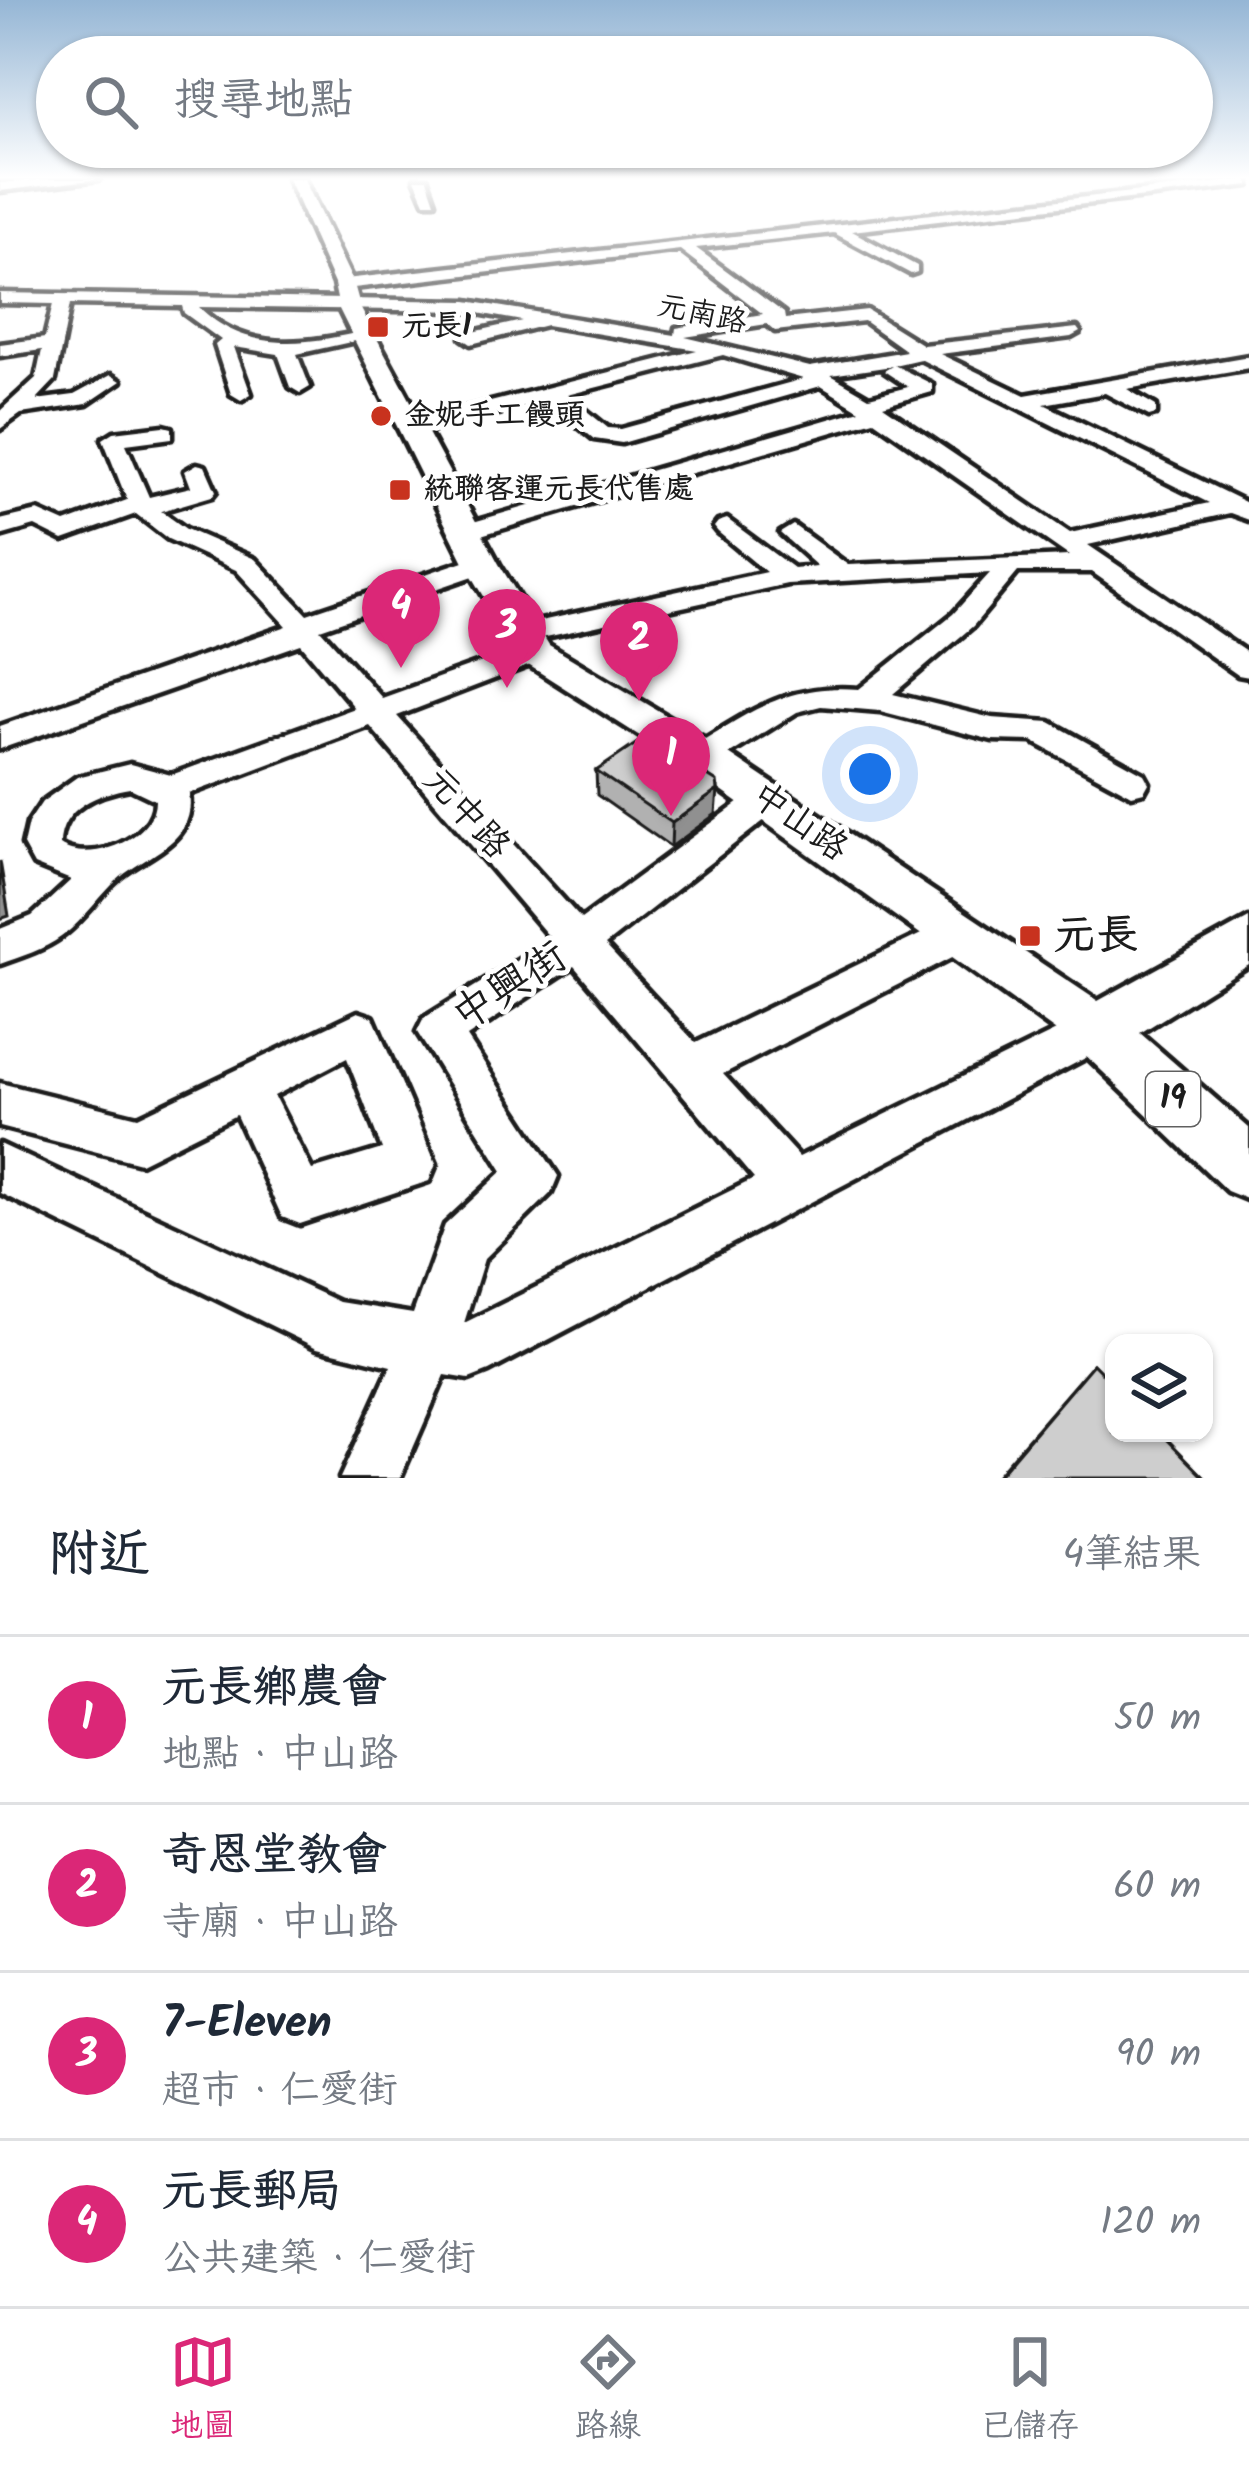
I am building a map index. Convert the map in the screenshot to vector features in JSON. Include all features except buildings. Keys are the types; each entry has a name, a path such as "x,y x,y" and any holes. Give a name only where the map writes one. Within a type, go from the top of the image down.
{"main road":[{"name":"中山路","path":"314,248 336,297 351,308"},
{"name":"中山路","path":"325,248 411,429 529,643 767,800 1097,1030 1249,1169"},
{"path":"1097,1030 1247,943"}],"street":[{"path":"192,300 190,309 231,342 286,350 351,308 495,260 607,248"},
{"path":"691,248 784,322 867,315 919,351 1241,509"},
{"path":"662,337 778,317 691,248"},
{"path":"872,248 910,269"},
{"name":"元南路","path":"0,298 351,308 467,306 662,337 816,376 871,408 1062,544 1249,668"},
{"path":"5,414 45,380 64,299"},
{"path":"471,338 558,318"},
{"path":"552,394 611,437 816,376 910,357 919,351 1071,332"},
{"path":"231,342 224,345 241,394"},
{"path":"0,350 53,343"},
{"path":"286,350 300,387"},
{"path":"411,429 724,350"},
{"path":"1020,403 1249,362"},
{"path":"0,738 289,639 313,621 473,548 926,388 894,371"},
{"path":"5,414 80,400 111,381"},
{"path":"1107,386 1149,410"},
{"name":"元中路","path":"164,433 114,439 122,472 145,505 171,532 253,569 374,714 581,941 791,1185"},
{"path":"0,528 38,518 64,532 205,490 197,471"},
{"path":"1062,544 1241,509"},
{"path":"727,527 788,576"},
{"path":"793,533 840,572"},
{"path":"866,700 964,615 1010,564"},
{"path":"168,789 374,714 529,643 788,576 1092,564"},
{"path":"702,756 788,704 821,696 866,700 992,729 1037,730 1132,783"},
{"path":"0,947 46,927 112,864 160,837 172,819 175,802 168,789 153,779 104,780 58,805 44,823 40,841 47,856 63,865 112,864"},
{"name":"中興街","path":"370,1478 429,1346 463,1243 534,1176 439,1032 581,941 767,800"},
{"path":"690,1068 960,934"},
{"path":"0,1168 337,1329 469,1351 1097,1030"},
{"path":"0,1105 140,1140 245,1087"}],"place":[{"name":"元長1","path":"378,327"},
{"name":"金妮手工饅頭","path":"381,416"},
{"name":"統聯客運元長代售處","path":"400,490"},
{"name":"元長郵局","path":"401,668"},
{"name":"7-Eleven","path":"507,688"},
{"name":"奇恩堂教會","path":"639,701"},
{"name":"元長鄉農會","path":"671,816"},
{"name":"元長","path":"1030,936"}]}
